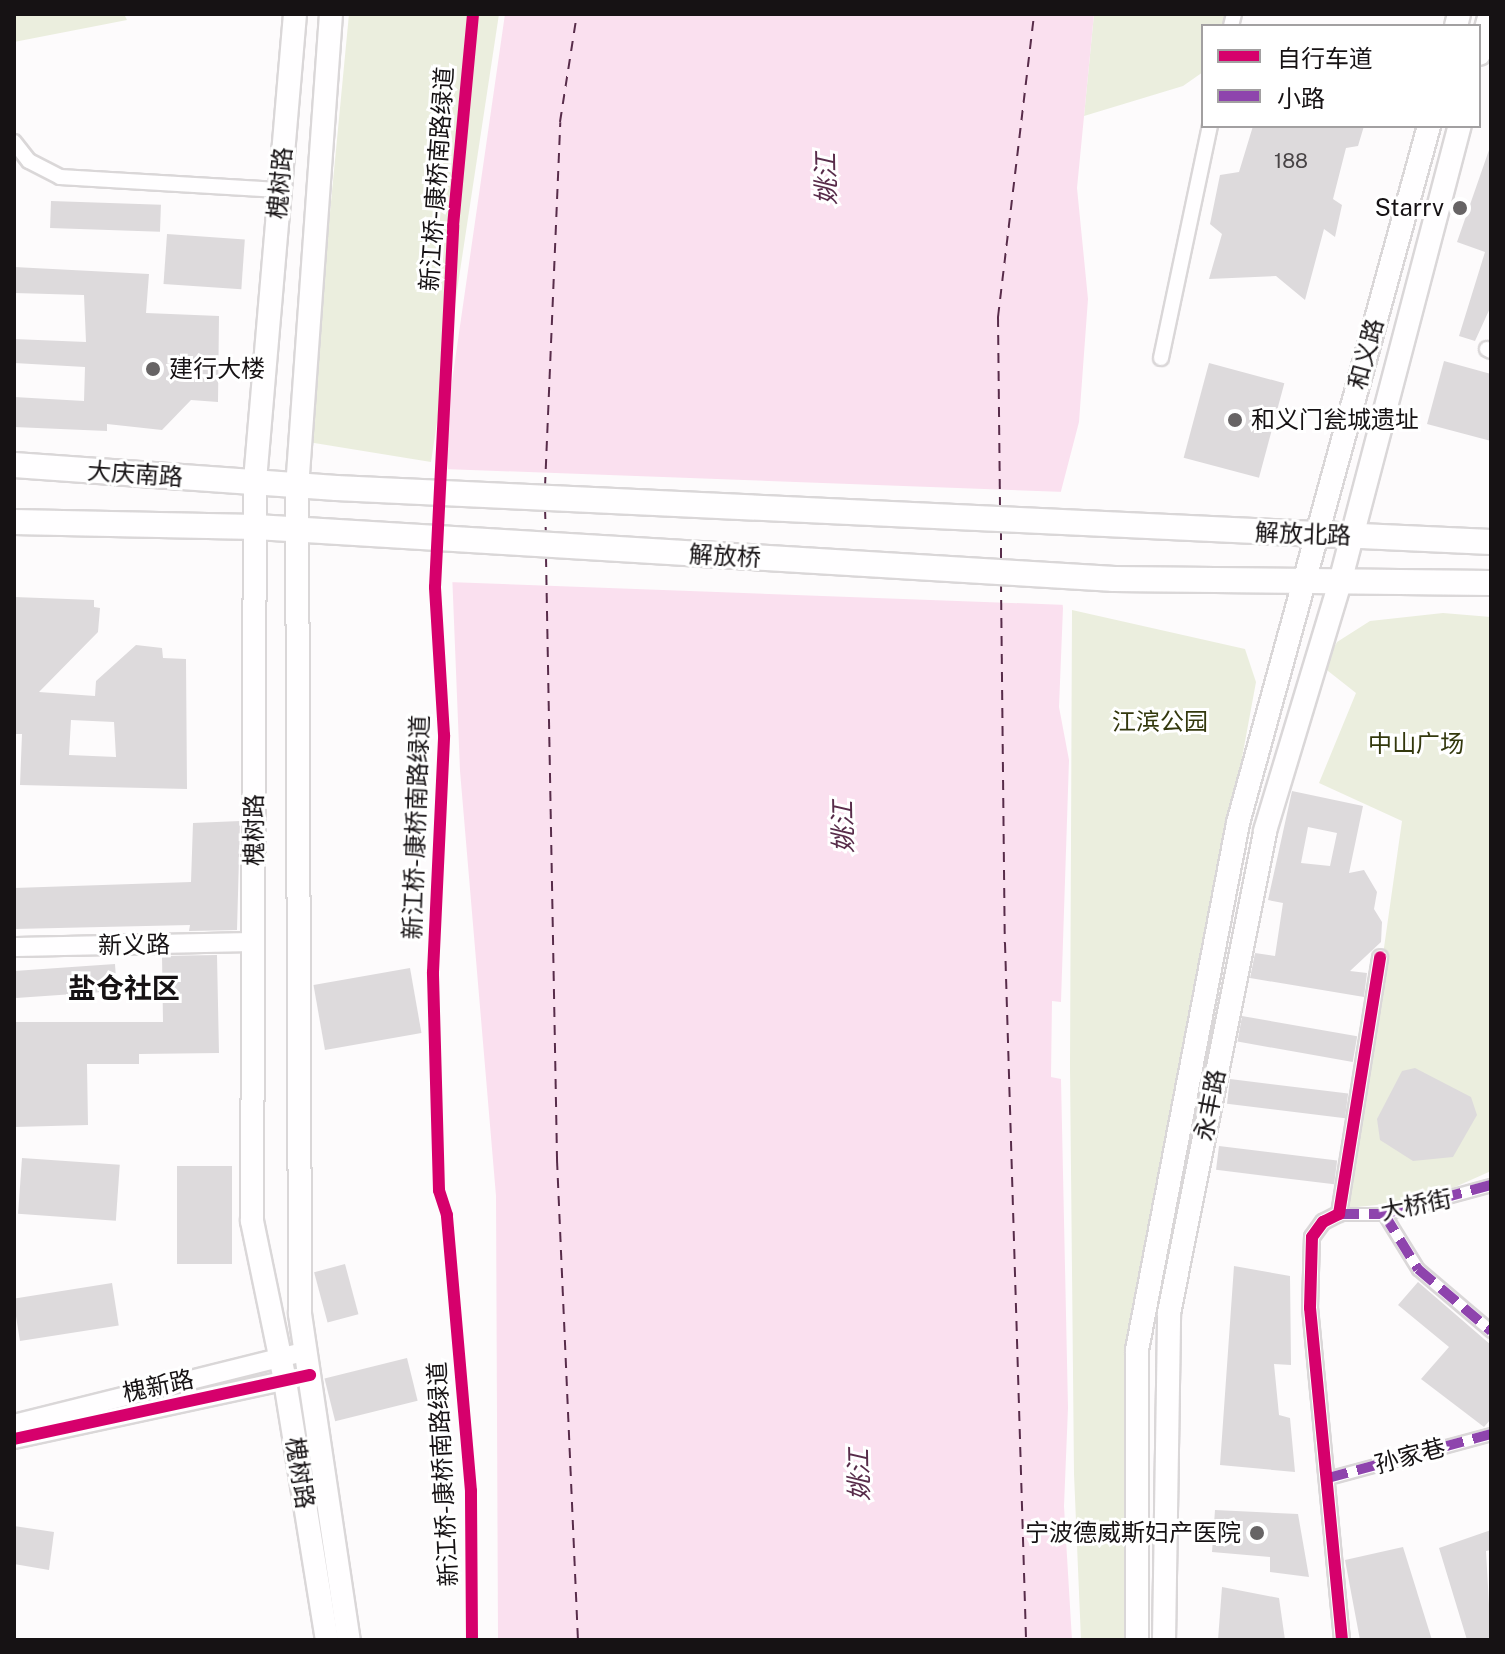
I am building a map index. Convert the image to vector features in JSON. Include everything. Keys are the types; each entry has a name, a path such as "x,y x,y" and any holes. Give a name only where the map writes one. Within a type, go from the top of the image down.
{"main road":[{"name":"槐树路","path":"295,14 255,482 252,1221 283,1370 327,1640"},
{"name":"槐树路","path":"331,14 297,485 300,1314 349,1640"},
{"path":"1481,47 1490,14"},
{"name":"和义路","path":"1302,582 1428,128"},
{"name":"和义路","path":"1340,582 1459,128"},
{"name":"大庆南路","path":"14,465 297,485"},
{"name":"解放桥","path":"297,485 1115,526"},
{"name":"大庆南路","path":"14,522 298,530"},
{"name":"解放北路","path":"1115,526 1491,542"},
{"name":"解放桥","path":"298,530 1114,579"},
{"name":"解放北路","path":"1114,579 1491,583"},
{"name":"永丰路","path":"1137,1640 1137,1350 1238,823 1302,582"},
{"name":"永丰路","path":"1164,1640 1169,1313 1265,831 1340,582"}],"street":[{"path":"1161,358 1210,128"},
{"path":"14,142 29,161 60,177 279,190"},
{"name":"新义路","path":"14,947 254,942"},
{"path":"1342,1640 1310,1308 1312,1237 1323,1222 1339,1214 1380,957"},
{"name":"大桥街","path":"1339,1214 1384,1214 1491,1185"},
{"path":"1384,1214 1418,1269 1491,1331"},
{"name":"槐新路","path":"14,1439 283,1370 306,1351"},
{"name":"槐新路","path":"14,1424 283,1370 310,1375"},
{"name":"孙家巷","path":"1328,1478 1491,1434"}],"green space":[{"path":"14,14 124,14 127,20 14,42"},
{"path":"349,14 499,14 431,462 308,442"},
{"path":"1094,14 1224,14 1226,24 1201,24 1201,73 1183,86 1084,116"},
{"name":"江滨公园","path":"1072,610 1245,649 1256,682 1138,1322 1135,1640 1081,1640 1074,1474 1070,1068"},
{"name":"中山广场","path":"1443,613 1491,617 1491,1171 1426,1200 1347,1208 1402,821 1319,783 1356,693 1323,667 1337,642 1370,621"}],"water":[{"name":"姚江","path":"505,14 1094,14 1077,188 1088,299 1079,422 1053,522 1063,608 1059,707 1069,760 1061,1002 1052,1001 1051,1077 1061,1079 1068,1408 1064,1506 1072,1640 498,1640 496,1196 460,771 446,423"}],"pier":[{"path":"444,469 1065,492 1057,522 1067,605 448,582"}],"building":[{"path":"1252,128 1363,128 1358,146 1346,148 1333,199 1342,205 1335,237 1324,229 1305,300 1276,276 1209,279 1222,234 1210,224 1220,175 1239,172"},
{"path":"1489,150 1491,306 1475,341 1459,336 1485,252 1457,242"},
{"path":"51,201 161,205 160,232 50,228"},
{"path":"167,234 245,239 241,289 164,284"},
{"path":"14,267 149,274 146,313 219,316 218,402 191,400 162,430 107,424 107,431 14,427 14,397 84,401 85,367 14,363 14,339 86,342 84,295 14,293"},
{"path":"1444,361 1491,374 1491,441 1427,424"},
{"name":"和义门瓮城遗址","path":"1209,363 1284,383 1259,478 1184,458"},
{"path":"14,597 94,600 94,607 100,608 98,632 39,692 95,696 96,681 136,645 162,648 163,658 186,659 187,789 20,785 22,734 14,734","holes":["71,720 114,722 116,757 69,755"]},
{"path":"1292,791 1363,806 1349,873 1364,870 1377,892 1374,909 1382,922 1381,942 1350,971 1367,973 1364,997 1250,978 1255,953 1275,956 1283,903 1268,900","holes":["1308,827 1337,833 1330,866 1301,863"]},
{"path":"240,821 237,930 189,931 190,925 14,929 14,888 191,882 193,823"},
{"path":"217,955 219,1053 139,1054 139,1064 87,1064 88,1125 14,1127 14,1022 163,1022 162,956"},
{"path":"115,964 117,991 16,998 14,971"},
{"path":"410,968 421,1033 325,1050 313,985"},
{"path":"1242,1016 1357,1036 1353,1062 1237,1042"},
{"path":"1415,1068 1471,1097 1477,1115 1453,1157 1413,1161 1380,1140 1377,1119 1402,1071"},
{"path":"1230,1079 1348,1094 1345,1118 1227,1104"},
{"path":"1219,1146 1337,1161 1334,1184 1216,1170"},
{"path":"22,1158 120,1165 116,1221 18,1214"},
{"path":"177,1166 232,1166 232,1264 177,1264"},
{"path":"345,1264 358,1314 328,1323 314,1272"},
{"path":"1234,1266 1290,1276 1291,1365 1274,1364 1279,1415 1290,1418 1295,1472 1220,1465"},
{"path":"1418,1282 1491,1345 1491,1419 1484,1427 1421,1379 1449,1347 1398,1305"},
{"path":"112,1283 119,1325 20,1341 14,1299"},
{"path":"407,1358 418,1401 335,1421 325,1379"},
{"name":"宁波德威斯妇产医院","path":"1215,1510 1298,1514 1309,1577 1270,1572 1270,1557 1212,1552"},
{"path":"14,1526 54,1532 49,1570 14,1564"},
{"path":"1491,1530 1491,1550 1486,1551 1491,1640 1467,1640 1439,1548"},
{"path":"1403,1547 1432,1640 1360,1640 1345,1560"},
{"path":"1222,1587 1279,1598 1285,1640 1218,1640"}],"ferry route":[{"path":"545,487 560,122 577,14"},
{"path":"1000,507 998,317 1034,14"},
{"path":"545,509 546,535"},
{"path":"1001,530 1001,559"},
{"path":"546,557 557,1160 578,1640"},
{"path":"1001,582 1005,943 1026,1640"}],"marked path":[{"path":"1339,1214 1384,1214 1491,1185"},
{"path":"1384,1214 1418,1269 1491,1331"},
{"path":"1328,1478 1491,1434"}],"cycle path":[{"name":"新江桥-康桥南路绿道","path":"472,1640 471,1491 447,1215 439,1190 433,972 444,735 435,587 453,226 473,14"},
{"path":"1342,1640 1310,1308 1312,1237 1323,1222 1339,1214 1380,957"},
{"path":"14,1439 310,1375"}],"place":[{"name":"Starrv","path":"1460,208"},
{"name":"建行大楼","path":"153,369"},
{"name":"和义门瓮城遗址","path":"1235,420"},
{"name":"宁波德威斯妇产医院","path":"1257,1533"}],"district":[{"name":"盐仓社区","path":"124,988"}]}
